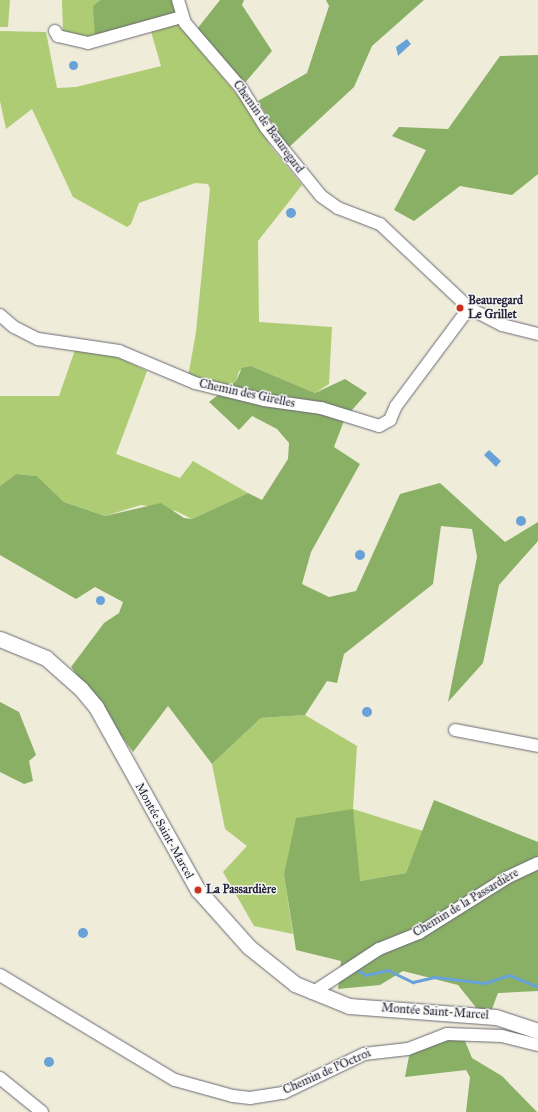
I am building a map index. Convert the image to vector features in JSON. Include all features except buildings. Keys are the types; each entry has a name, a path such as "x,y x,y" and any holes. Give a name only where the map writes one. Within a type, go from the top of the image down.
{"main road":[{"name":"Montée Saint-Marcel","path":"0,639 46,658 81,689 96,707 204,899 268,964 312,993 349,1006 509,1019 538,1031"}],"street":[{"name":"Chemin de Beauregard","path":"178,0 182,17 241,88 266,128 314,189 338,208 380,224 469,308 502,325 538,334"},
{"path":"55,31 58,36 88,43 182,17"},
{"name":"Chemin des Girelles","path":"0,315 14,327 38,339 119,352 195,383 264,400 321,408 379,426 390,420 396,406 469,308"},
{"path":"455,730 538,746"},
{"name":"Chemin de la Passardière","path":"312,993 379,949 419,933 508,877 538,863"},
{"name":"Chemin de l'Octroi","path":"0,975 175,1080 233,1096 283,1093 364,1054 408,1049 447,1034 502,1036 538,1045"},
{"path":"0,1078 42,1112"}],"green space":[{"path":"0,0 10,0 8,27 0,27"},
{"path":"62,0 101,0 95,38 63,35"},
{"path":"101,0 175,0 177,10 176,15 95,38 93,6"},
{"path":"220,0 244,0 242,5 272,51 244,84 197,29"},
{"path":"326,0 424,0 372,46 354,87 287,149 258,101 307,73 329,6"},
{"path":"176,22 240,98 272,148 302,185 258,241 259,322 332,327 329,384 315,393 251,366 239,371 236,381 225,388 188,377 196,332 210,189 208,184 195,183 139,203 131,224 127,227 73,197 32,109 6,129 0,101 0,31 46,32 57,88 76,87 161,66 150,28"},
{"path":"538,55 538,174 512,195 460,186 414,221 394,210 426,150 392,136 399,127 448,129 500,56"},
{"path":"75,350 109,353 147,371 116,454 180,478 193,461 248,493 192,519 176,511 141,505 105,516 64,502 37,476 16,474 0,486 0,396 59,396"},
{"path":"251,366 315,393 345,379 367,393 345,418 334,447 360,464 311,552 302,584 329,597 356,591 400,494 440,483 505,542 538,522 538,541 499,585 483,663 448,702 477,557 472,529 441,526 433,584 344,654 337,683 327,681 305,715 261,718 212,764 168,706 133,752 71,667 104,623 119,613 123,602 95,587 76,599 0,555 0,486 16,474 37,476 64,502 105,516 161,503 184,518 192,519 248,493 262,500 288,459 289,443 277,429 252,416 239,430 209,402 236,381 242,368"},
{"path":"0,702 19,712 36,755 29,761 33,781 24,784 0,772"},
{"path":"305,715 357,746 353,809 423,831 406,873 360,881 284,875 293,934 254,926 223,872 247,846 225,829 212,764 261,718"},
{"path":"434,800 538,842 538,991 498,993 492,1009 478,1010 458,985 403,971 380,985 338,989 341,961 296,950 284,875 296,818 353,809 360,881 406,873"},
{"path":"462,1034 472,1058 502,1076 537,1112 466,1112 470,1077 466,1070 405,1077 410,1051"}],"water":[{"path":"407,39 411,44 398,56 396,47"},
{"path":"71,61 75,61 77,65 75,69 71,69 69,67 69,63"},
{"path":"289,208 293,208 295,209 295,217 289,218 286,215 286,211"},
{"path":"489,450 501,461 496,467 484,455"},
{"path":"519,516 523,516 525,517 525,525 519,526 516,523 516,519"},
{"path":"358,550 362,550 364,551 364,559 358,560 355,557 355,553"},
{"path":"98,596 102,596 104,600 102,604 98,604 96,602 96,598"},
{"path":"365,707 369,707 371,708 371,716 365,717 362,714 362,710"},
{"path":"81,928 85,928 88,933 85,938 81,938 78,935 78,931"},
{"path":"49,1057 54,1062 49,1067 44,1062"}],"waterway":[{"path":"356,969 366,975 388,970 413,982 435,977 485,983 509,975 538,987"}],"place":[{"name":"Beauregard Le Grillet","path":"460,308"},
{"name":"La Passardière","path":"198,890"}]}
